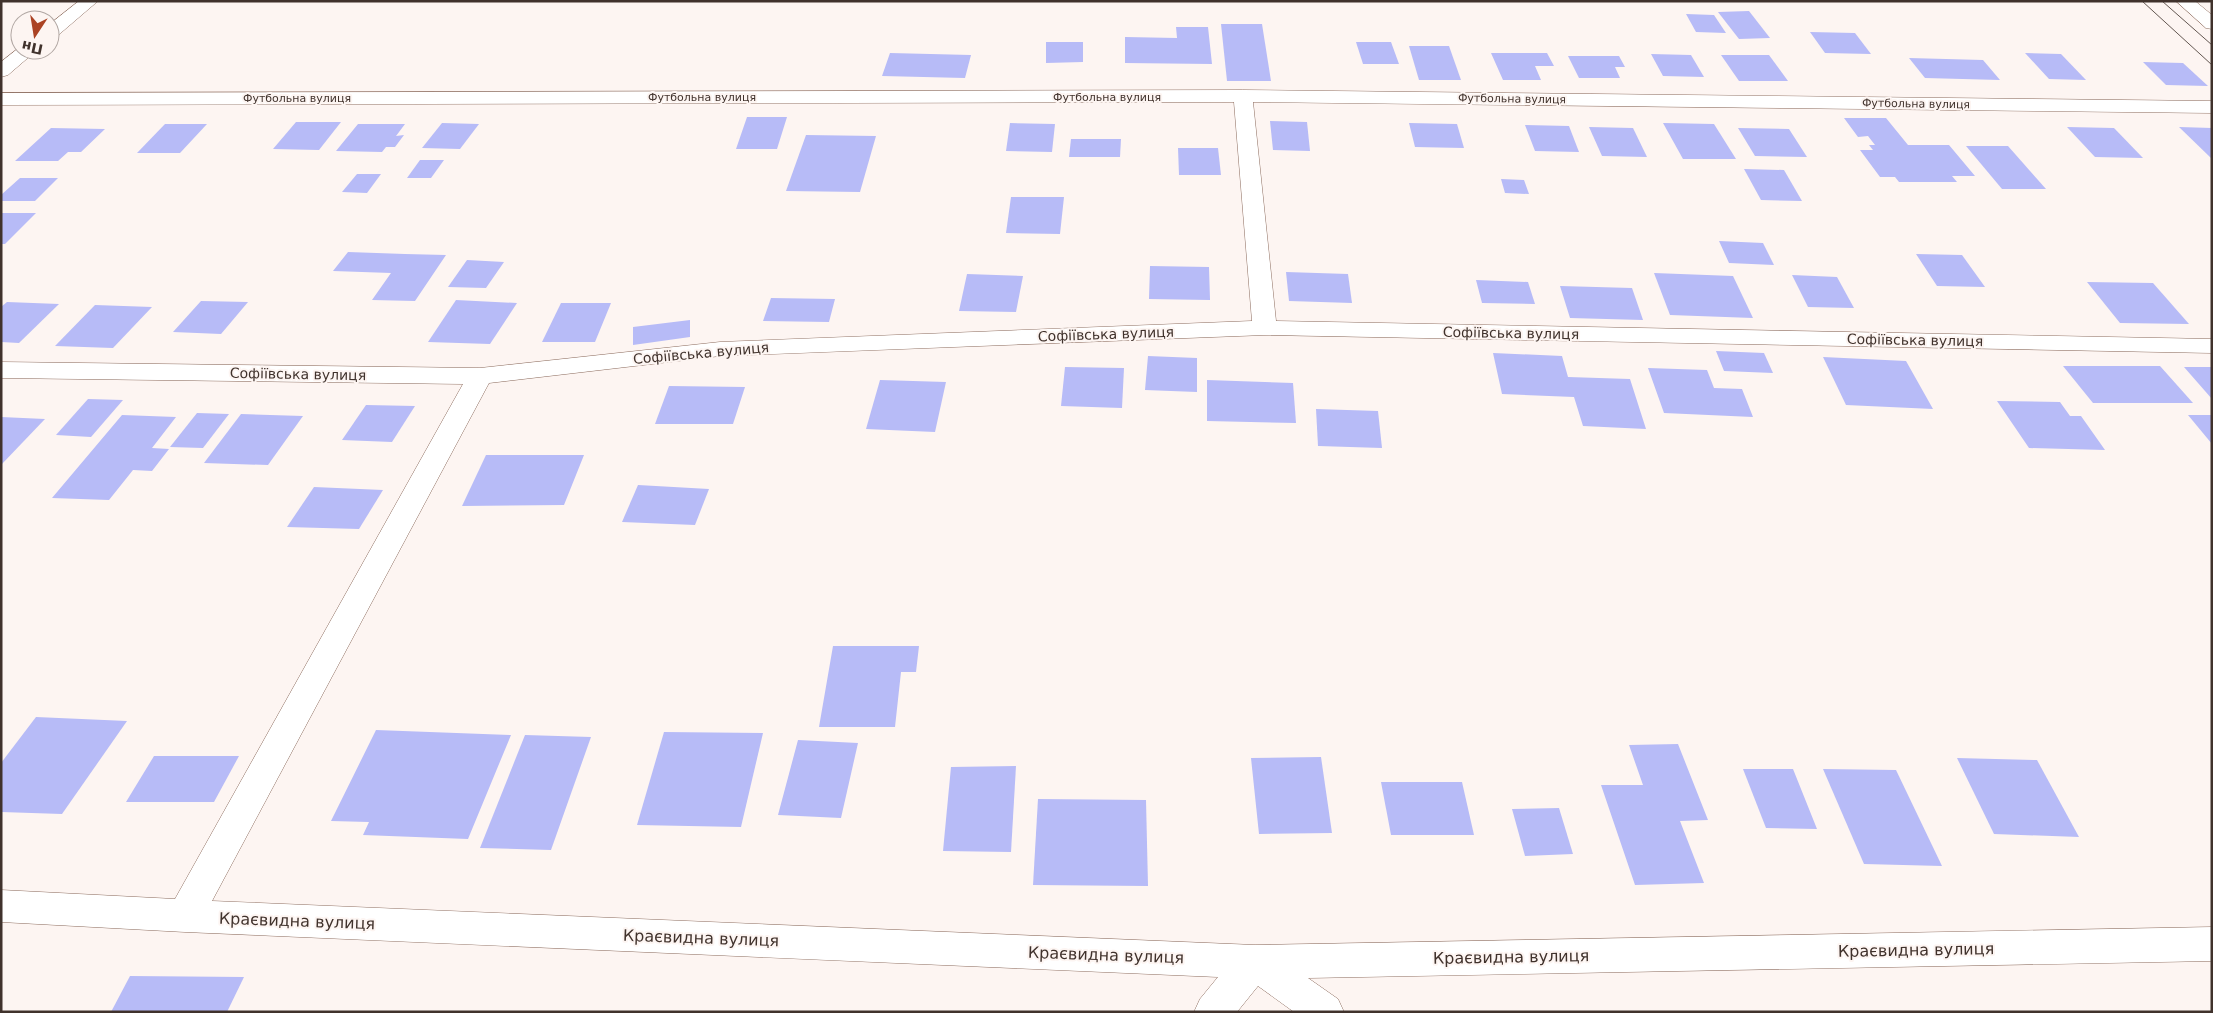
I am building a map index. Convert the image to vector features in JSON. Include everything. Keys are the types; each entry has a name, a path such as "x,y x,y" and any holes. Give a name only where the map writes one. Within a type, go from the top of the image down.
{"street":[{"path":"60,25 90,1"},
{"path":"2184,1 2212,24"},
{"path":"1,72 16,60"},
{"path":"1243,96 1265,328"},
{"name":"Футбольна вулиця","path":"1,99 1243,96 2212,107"},
{"name":"Софіївська вулиця","path":"1,370 480,376 720,349 1265,328 2212,346"},
{"path":"185,916 480,376"},
{"name":"Краєвидна вулиця","path":"1,906 185,916 1255,962 2212,944"},
{"path":"1214,1012 1255,962 1325,1012"}],"building":[{"path":"1749,11 1770,38 1739,39 1718,12"},
{"path":"1686,14 1714,15 1726,33 1696,32"},
{"path":"1221,24 1262,24 1271,81 1227,81"},
{"path":"1176,27 1208,27 1212,64 1125,63 1125,37 1177,38"},
{"path":"1810,32 1855,33 1871,54 1825,53"},
{"path":"1046,42 1083,42 1083,62 1046,63"},
{"path":"1356,42 1391,42 1399,64 1363,64"},
{"path":"1409,46 1449,46 1461,80 1419,80"},
{"path":"890,53 971,55 965,78 882,76"},
{"path":"1491,53 1547,53 1554,66 1535,66 1541,80 1503,80"},
{"path":"2025,53 2061,54 2086,80 2049,79"},
{"path":"1651,54 1691,55 1704,77 1663,76"},
{"path":"1721,55 1769,55 1788,81 1739,81"},
{"path":"1568,56 1619,56 1625,67 1615,67 1620,78 1579,78"},
{"path":"1909,58 1983,60 2000,80 1925,78"},
{"path":"2143,62 2183,63 2208,86 2166,85"},
{"path":"747,117 787,117 777,149 736,149"},
{"path":"1844,118 1886,118 1908,145 1949,145 1975,176 1952,176 1957,182 1899,182 1895,177 1880,177 1860,150 1873,150 1869,145 1875,145 1868,136 1858,137"},
{"path":"1270,121 1307,122 1310,151 1273,150"},
{"path":"296,122 341,122 319,150 273,149"},
{"path":"442,123 479,124 460,149 422,148"},
{"path":"1010,123 1055,124 1052,152 1006,151"},
{"path":"1409,123 1457,124 1464,148 1415,147"},
{"path":"1663,123 1714,124 1736,159 1683,159"},
{"path":"165,124 207,124 180,153 137,153"},
{"path":"358,124 405,124 396,136 404,135 395,147 386,147 382,152 336,151"},
{"path":"1525,125 1569,126 1579,152 1535,151"},
{"path":"1589,127 1633,128 1647,157 1602,156"},
{"path":"2067,127 2114,128 2143,158 2095,157"},
{"path":"2179,127 2212,128 2212,159"},
{"path":"51,128 105,129 81,152 68,152 58,161 15,161"},
{"path":"1738,128 1789,129 1807,157 1755,156"},
{"path":"806,135 876,136 860,192 786,191"},
{"path":"1071,139 1121,139 1120,157 1069,157"},
{"path":"1966,146 2008,146 2046,189 2002,189"},
{"path":"1178,148 1218,148 1221,175 1179,175"},
{"path":"420,160 444,160 431,178 407,178"},
{"path":"1744,169 1784,170 1802,201 1761,200"},
{"path":"357,174 381,174 367,193 342,192"},
{"path":"20,178 58,178 35,201 1,201 1,195"},
{"path":"1501,179 1524,180 1529,194 1505,193"},
{"path":"1011,197 1064,197 1060,234 1006,233"},
{"path":"1,213 36,213 5,244 1,244"},
{"path":"1719,241 1763,243 1774,265 1729,263"},
{"path":"348,252 446,255 415,301 372,300 391,273 333,271"},
{"path":"1916,254 1962,255 1985,287 1937,286"},
{"path":"467,260 504,262 486,288 448,287"},
{"path":"1150,266 1209,267 1210,300 1149,299"},
{"path":"1286,272 1348,274 1352,303 1289,301"},
{"path":"1654,273 1733,276 1753,318 1670,315"},
{"path":"967,274 1023,276 1016,312 959,311"},
{"path":"1792,275 1837,277 1854,308 1808,307"},
{"path":"1476,280 1528,282 1535,304 1482,303"},
{"path":"2087,282 2153,283 2189,324 2120,323"},
{"path":"1560,286 1632,288 1643,320 1570,318"},
{"path":"771,298 835,299 829,322 763,321"},
{"path":"456,300 517,303 490,344 428,342"},
{"path":"201,301 248,302 221,334 173,332"},
{"path":"7,302 59,304 19,343 1,342 1,307"},
{"path":"561,303 611,303 595,342 542,342"},
{"path":"95,305 152,307 113,348 55,346"},
{"path":"690,320 690,337 633,345 633,327"},
{"path":"1716,351 1764,353 1773,373 1724,371"},
{"path":"1493,353 1562,356 1568,377 1630,379 1646,429 1583,426 1574,397 1502,394"},
{"path":"1148,356 1197,358 1197,392 1145,390"},
{"path":"1823,357 1906,361 1933,409 1846,405"},
{"path":"2063,366 2160,366 2193,403 2093,403"},
{"path":"1065,367 1124,368 1122,408 1061,406"},
{"path":"2184,367 2212,367 2212,399"},
{"path":"1648,368 1707,370 1714,388 1742,389 1753,417 1664,413"},
{"path":"880,380 946,382 935,432 866,429"},
{"path":"1207,380 1293,383 1296,423 1207,421"},
{"path":"669,386 745,387 733,424 655,424"},
{"path":"88,399 123,400 91,437 56,435"},
{"path":"1997,401 2060,402 2070,416 2081,416 2105,450 2029,448"},
{"path":"366,405 415,406 392,442 342,440"},
{"path":"1316,409 1378,411 1382,448 1318,446"},
{"path":"197,413 229,414 203,448 170,447"},
{"path":"241,414 303,416 268,465 204,463"},
{"path":"122,415 176,417 152,448 169,449 152,471 133,470 109,500 52,498"},
{"path":"2188,415 2212,415 2212,444"},
{"path":"1,417 45,419 1,465"},
{"path":"486,455 584,455 564,505 462,506"},
{"path":"638,485 709,489 695,525 622,522"},
{"path":"314,487 383,490 359,529 287,527"},
{"path":"833,646 919,646 916,672 901,672 895,727 819,727"},
{"path":"36,717 127,721 62,814 1,812 1,763"},
{"path":"376,730 511,735 468,839 363,835 369,822 331,821"},
{"path":"664,732 763,733 741,827 637,825"},
{"path":"525,735 591,737 551,850 480,848"},
{"path":"798,740 858,743 841,818 778,815"},
{"path":"1678,744 1708,820 1680,821 1704,883 1635,885 1601,785 1643,785 1629,745"},
{"path":"154,756 239,756 214,802 126,802"},
{"path":"1321,757 1332,833 1259,834 1251,758"},
{"path":"1957,758 2037,760 2079,837 1994,834"},
{"path":"1016,766 1011,852 943,851 951,767"},
{"path":"1743,769 1793,769 1817,829 1766,828"},
{"path":"1823,769 1896,770 1942,866 1864,864"},
{"path":"1381,782 1462,782 1474,835 1391,835"},
{"path":"1038,799 1146,800 1148,886 1033,885"},
{"path":"1559,808 1573,854 1525,856 1512,809"},
{"path":"130,976 244,977 227,1012 111,1012"}],"tram line":[{"path":"2142,1 2212,65"},
{"path":"2162,1 2212,45"}]}
